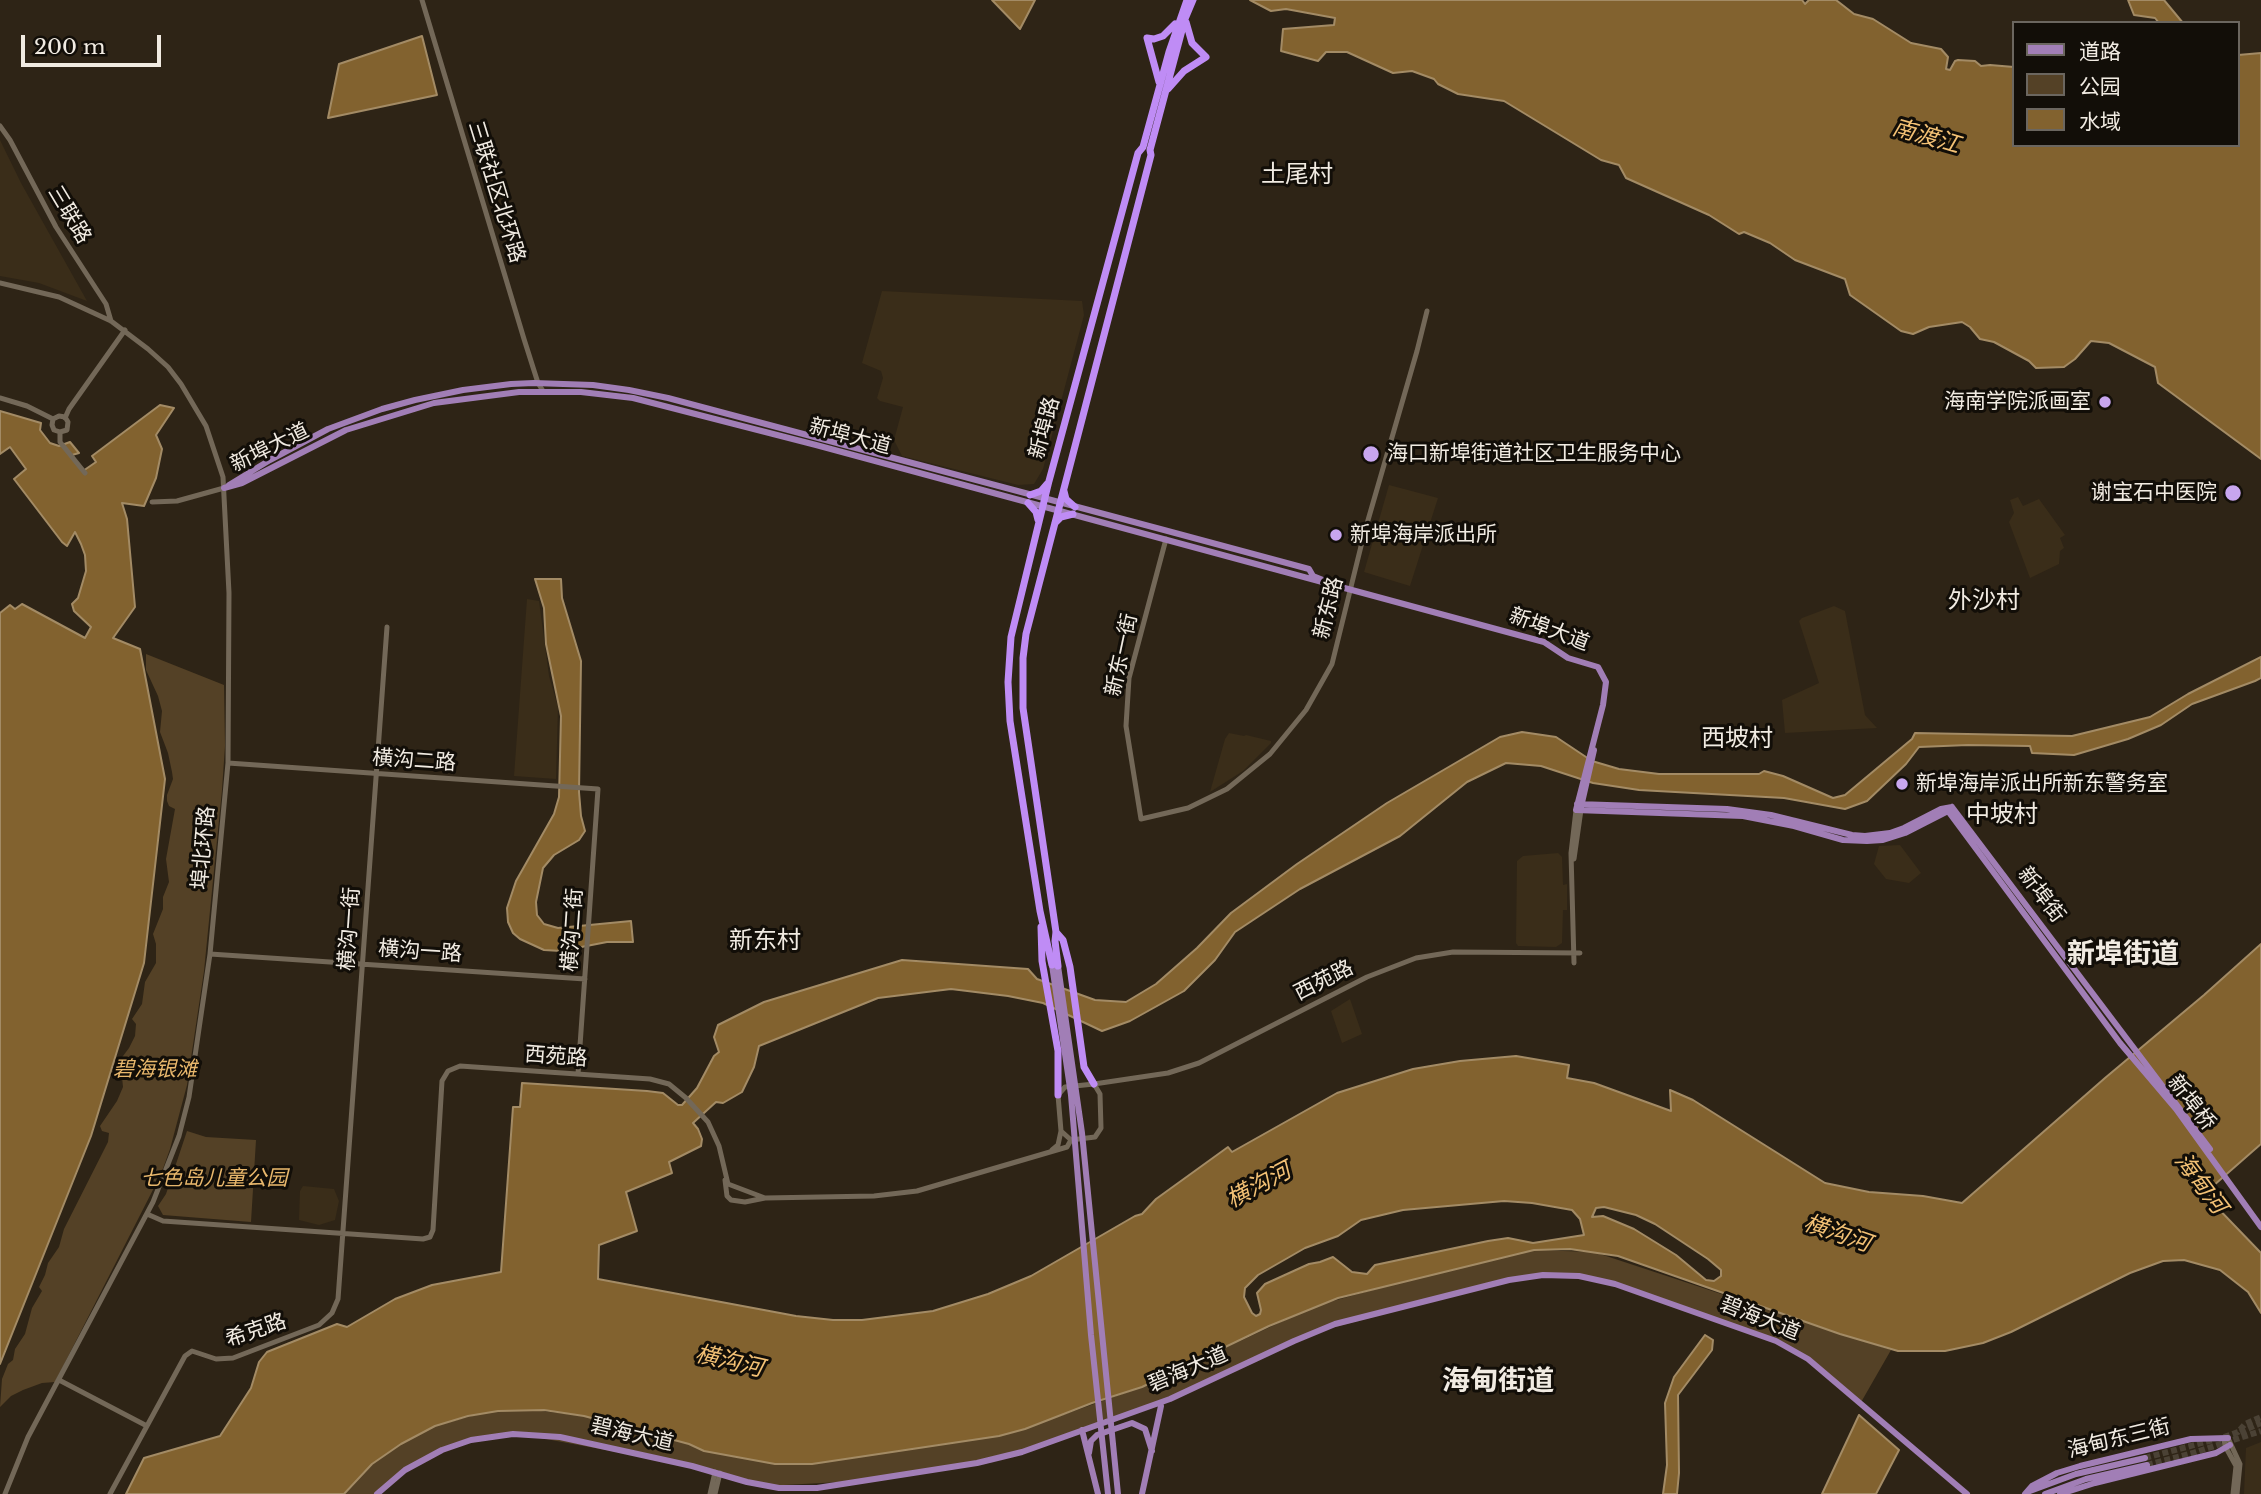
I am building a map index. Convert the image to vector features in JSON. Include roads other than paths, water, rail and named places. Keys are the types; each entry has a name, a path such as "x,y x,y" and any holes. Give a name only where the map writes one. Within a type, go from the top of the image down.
{"highway":[{"path":"1184,16 1192,43 1206,57 1162,90 1147,38 1154,39 1167,34 1184,16 1189,2"},
{"name":"新埠路","path":"1042,923 1017,772 1008,682 1015,613 1139,150 1143,147 1184,16"},
{"name":"新埠路","path":"1056,932 1023,708 1023,659 1028,623 1151,155 1162,90"},
{"path":"1038,525 1036,512 1029,499 1049,481"},
{"path":"1053,527 1061,517 1074,511 1066,499 1064,486"},
{"path":"1042,923 1055,965"},
{"path":"1042,923 1042,961 1058,1051 1058,1095"},
{"path":"1055,965 1056,932"},
{"path":"1056,932 1063,940 1070,967 1087,1074 1094,1084"}],"main road":[{"name":"三联社区北环路","path":"422,0 538,383 543,391"},
{"name":"三联路","path":"0,126 60,234 106,304 111,321"},
{"name":"埠北环路","path":"0,283 59,297 111,321 168,367 195,403 212,439 224,488 229,593 228,762 210,954 189,1097 171,1157 147,1214 22,1450 5,1494"},
{"name":"新东路","path":"1141,820 1188,808 1227,789 1270,754 1306,710 1332,664 1349,590 1418,351 1427,311"},
{"path":"53,419 52,427 64,432 68,427 65,418 69,409 125,330"},
{"name":"新埠大道","path":"224,488 313,436 382,409 442,393 494,386 538,383 593,385 642,392 1058,507 1309,569 1313,576 1342,585 1349,590"},
{"name":"新埠大道","path":"224,488 243,483 332,436 389,415 474,396 543,391 595,393 657,404 1029,499"},
{"path":"0,398 27,405 53,419"},
{"path":"53,419 57,416 65,418"},
{"path":"60,432 60,442 85,473"},
{"path":"152,502 186,499 224,488"},
{"name":"新埠大道","path":"1074,511 1166,540 1533,638 1568,658 1598,667 1606,684 1579,807"},
{"name":"新东一街","path":"1141,820 1126,726 1129,678 1166,540"},
{"name":"横沟一街","path":"342,1234 387,627"},
{"name":"横沟二路","path":"228,762 598,789"},
{"name":"横沟二街","path":"578,1074 598,789"},
{"name":"新埠街","path":"1579,807 1735,810 1771,815 1865,836 1891,833 1946,810 2123,1041"},
{"name":"西苑路","path":"1058,1095 1065,1087 1168,1073 1199,1063 1375,973 1416,958 1453,952 1576,953 1571,853 1579,807"},
{"name":"横沟一路","path":"210,954 585,979"},
{"path":"1055,965 1082,1133 1110,1461 1108,1494"},
{"name":"新埠桥","path":"2123,1041 2179,1106 2234,1186"},
{"name":"西苑路","path":"147,1214 163,1222 423,1239 432,1234 444,1077 451,1069 463,1066 669,1084 708,1122 719,1146 725,1177"},
{"path":"1061,1131 1071,1140 1095,1137 1101,1128 1100,1094 1094,1084"},
{"path":"1046,1153 1058,1144 1061,1131 1058,1095"},
{"path":"725,1177 727,1196 731,1200 751,1202 765,1198 906,1193 1008,1166 1067,1147 1071,1140"},
{"path":"725,1177 728,1184 765,1198"},
{"path":"2234,1186 2261,1221"},
{"path":"2234,1186 2261,1227"},
{"name":"希克路","path":"110,1494 182,1360 190,1352 228,1360 314,1328 326,1320 338,1299 342,1234"},
{"name":"碧海大道","path":"379,1494 409,1471 441,1453 469,1443 514,1436 556,1439 717,1474 767,1490 812,1491 995,1464 1179,1396 1335,1324 1509,1280 1535,1276 1570,1276 1627,1288 1746,1328 1784,1345 1808,1359 1967,1494"},
{"name":"碧海大道","path":"1083,1432 1161,1406 1308,1337 1350,1323 1518,1280 1579,1279 1626,1290 1744,1331 1783,1348 1830,1381 1960,1494"},
{"path":"59,1380 147,1426"},
{"path":"1142,1494 1161,1406"},
{"path":"1089,1453 1091,1441 1097,1435 1132,1423 1145,1429 1152,1451"},
{"path":"1083,1432 1098,1494"},
{"name":"海甸东三街","path":"2027,1493 2032,1486 2057,1473 2087,1464 2191,1439 2215,1437 2227,1442 2217,1453 2060,1494"},
{"path":"2227,1442 2236,1466 2235,1494"},
{"path":"1110,1461 1118,1494"},
{"path":"2027,1493 2076,1474 2146,1462 2045,1494"},
{"path":"712,1494 717,1474"}],"water":[{"path":"992,0 1035,0 1020,29"},
{"name":"南渡江","path":"1250,0 1802,0 1805,4 1809,0 1836,0 1854,14 1873,19 1911,43 1941,49 1948,57 1946,69 1950,70 1958,60 1975,61 1981,66 2012,67 2012,147 2240,147 2240,55 2261,53 2261,459 2158,383 2155,367 2109,343 2091,341 2064,367 2036,368 2029,361 1994,342 1980,339 1962,322 1929,327 1913,334 1901,331 1850,295 1845,279 1795,260 1770,243 1744,232 1739,234 1709,215 1626,178 1619,165 1601,160 1504,101 1458,94 1438,84 1434,79 1412,71 1393,73 1347,52 1326,52 1318,61 1281,51 1283,29 1334,25 1335,18 1286,9 1271,11"},
{"path":"2128,0 2164,0 2181,21 2157,21 2155,18 2134,15"},
{"path":"422,36 437,95 328,118 339,64"},
{"path":"160,405 174,408 156,435 162,449 156,478 144,506 122,503 127,519 135,607 113,638 140,649 165,779 144,963 91,1136 0,1364 0,613 10,605 15,609 22,604 85,638 91,627 74,611 72,604 78,598 86,571 81,544 75,532 67,546 62,542 14,479 26,469 10,447 0,454 0,411 41,423 40,430 50,443 59,446 70,442 79,453 72,455 83,471 96,462 92,456"},
{"path":"535,579 561,579 562,598 581,661 579,792 585,831 579,840 554,855 543,868 536,902 537,915 544,924 558,928 631,921 633,942 607,942 561,951 544,950 520,939 513,933 508,922 507,908 516,881 554,814 559,797 561,716 546,644 544,608"},
{"path":"2261,657 2261,678 2192,704 2161,725 2128,739 2074,755 2032,753 2030,746 1919,747 1906,764 1867,801 1845,809 1784,798 1639,790 1593,783 1541,766 1506,763 1467,782 1400,836 1300,889 1235,932 1215,960 1184,991 1130,1021 1102,1031 1043,1003 951,989 878,998 759,1046 754,1067 742,1092 723,1103 716,1102 693,1123 702,1139 701,1146 669,1162 672,1173 626,1192 637,1231 599,1245 598,1279 796,1316 833,1320 862,1320 933,1311 988,1294 1031,1276 1142,1214 1156,1199 1228,1147 1232,1152 1337,1093 1413,1069 1516,1056 1569,1065 1567,1078 1594,1083 1671,1111 1670,1090 1693,1100 1825,1183 1869,1192 1923,1196 1962,1203 2261,944 2261,1144 2213,1186 2209,1199 2261,1253 2261,1313 2248,1292 2220,1270 2184,1260 2163,1261 2130,1273 2011,1332 1983,1343 1945,1351 1898,1351 1840,1334 1618,1256 1570,1249 1534,1250 1338,1298 1269,1326 1142,1387 999,1436 812,1464 775,1464 704,1451 689,1444 584,1416 544,1410 498,1411 435,1426 401,1444 372,1464 344,1494 126,1494 144,1458 220,1436 251,1388 259,1362 267,1352 337,1324 347,1327 395,1299 432,1285 501,1272 513,1107 520,1107 522,1083 663,1093 678,1105 682,1105 697,1088 714,1056 719,1052 714,1037 718,1025 764,1002 902,960 1028,969 1037,979 1095,1000 1126,1002 1156,984 1231,913 1297,864 1387,803 1500,737 1522,732 1556,737 1592,761 1619,769 1659,774 1759,774 1764,771 1783,776 1833,798 1845,795 1912,739 1915,733 2072,736 2150,717 2188,694","holes":["1504,1201 1572,1210 1580,1219 1584,1235 1533,1243 1508,1238 1488,1241 1375,1265 1367,1274 1352,1272 1333,1257 1309,1264 1265,1284 1257,1293 1261,1310 1256,1316 1244,1297 1245,1288 1258,1275 1305,1248 1338,1236 1361,1220 1403,1210","1604,1207 1636,1215 1655,1224 1708,1259 1721,1270 1721,1276 1714,1281 1706,1280 1676,1255 1634,1229 1603,1216 1592,1217 1596,1208"]},
{"path":"1705,1335 1713,1340 1712,1350 1678,1395 1677,1494 1663,1494 1667,1465 1665,1403 1674,1377"},
{"path":"1859,1415 1899,1450 1876,1494 1822,1494"}],"tunnel":[{"path":"2224,1437 2238,1432 2245,1424 2261,1417"},
{"path":"2240,1432 2261,1423"},
{"path":"2147,1465 2261,1431"},
{"path":"2145,1458 2213,1440"}],"place":[{"name":"海南学院派画室","path":"2105,402"},
{"name":"海口新埠街道社区卫生服务中心","path":"1371,454"},
{"name":"谢宝石中医院","path":"2233,493"},
{"name":"新埠海岸派出所","path":"1336,535"},
{"name":"新埠海岸派出所新东警务室","path":"1902,784"}],"district":[{"name":"土尾村","path":"1297,175"},
{"name":"外沙村","path":"1984,601"},
{"name":"西坡村","path":"1737,739"},
{"name":"中坡村","path":"2002,815"},
{"name":"新东村","path":"765,941"},
{"name":"新埠街道","path":"2123,955"},
{"name":"海甸街道","path":"1498,1382"}],"park label":[{"name":"碧海银滩","path":"155,1070"},
{"name":"七色岛儿童公园","path":"214,1179"}],"water label":[{"name":"海甸河","path":"2200,1184"},
{"name":"横沟河","path":"1259,1186"},
{"name":"横沟河","path":"1837,1234"},
{"name":"横沟河","path":"729,1362"}]}
